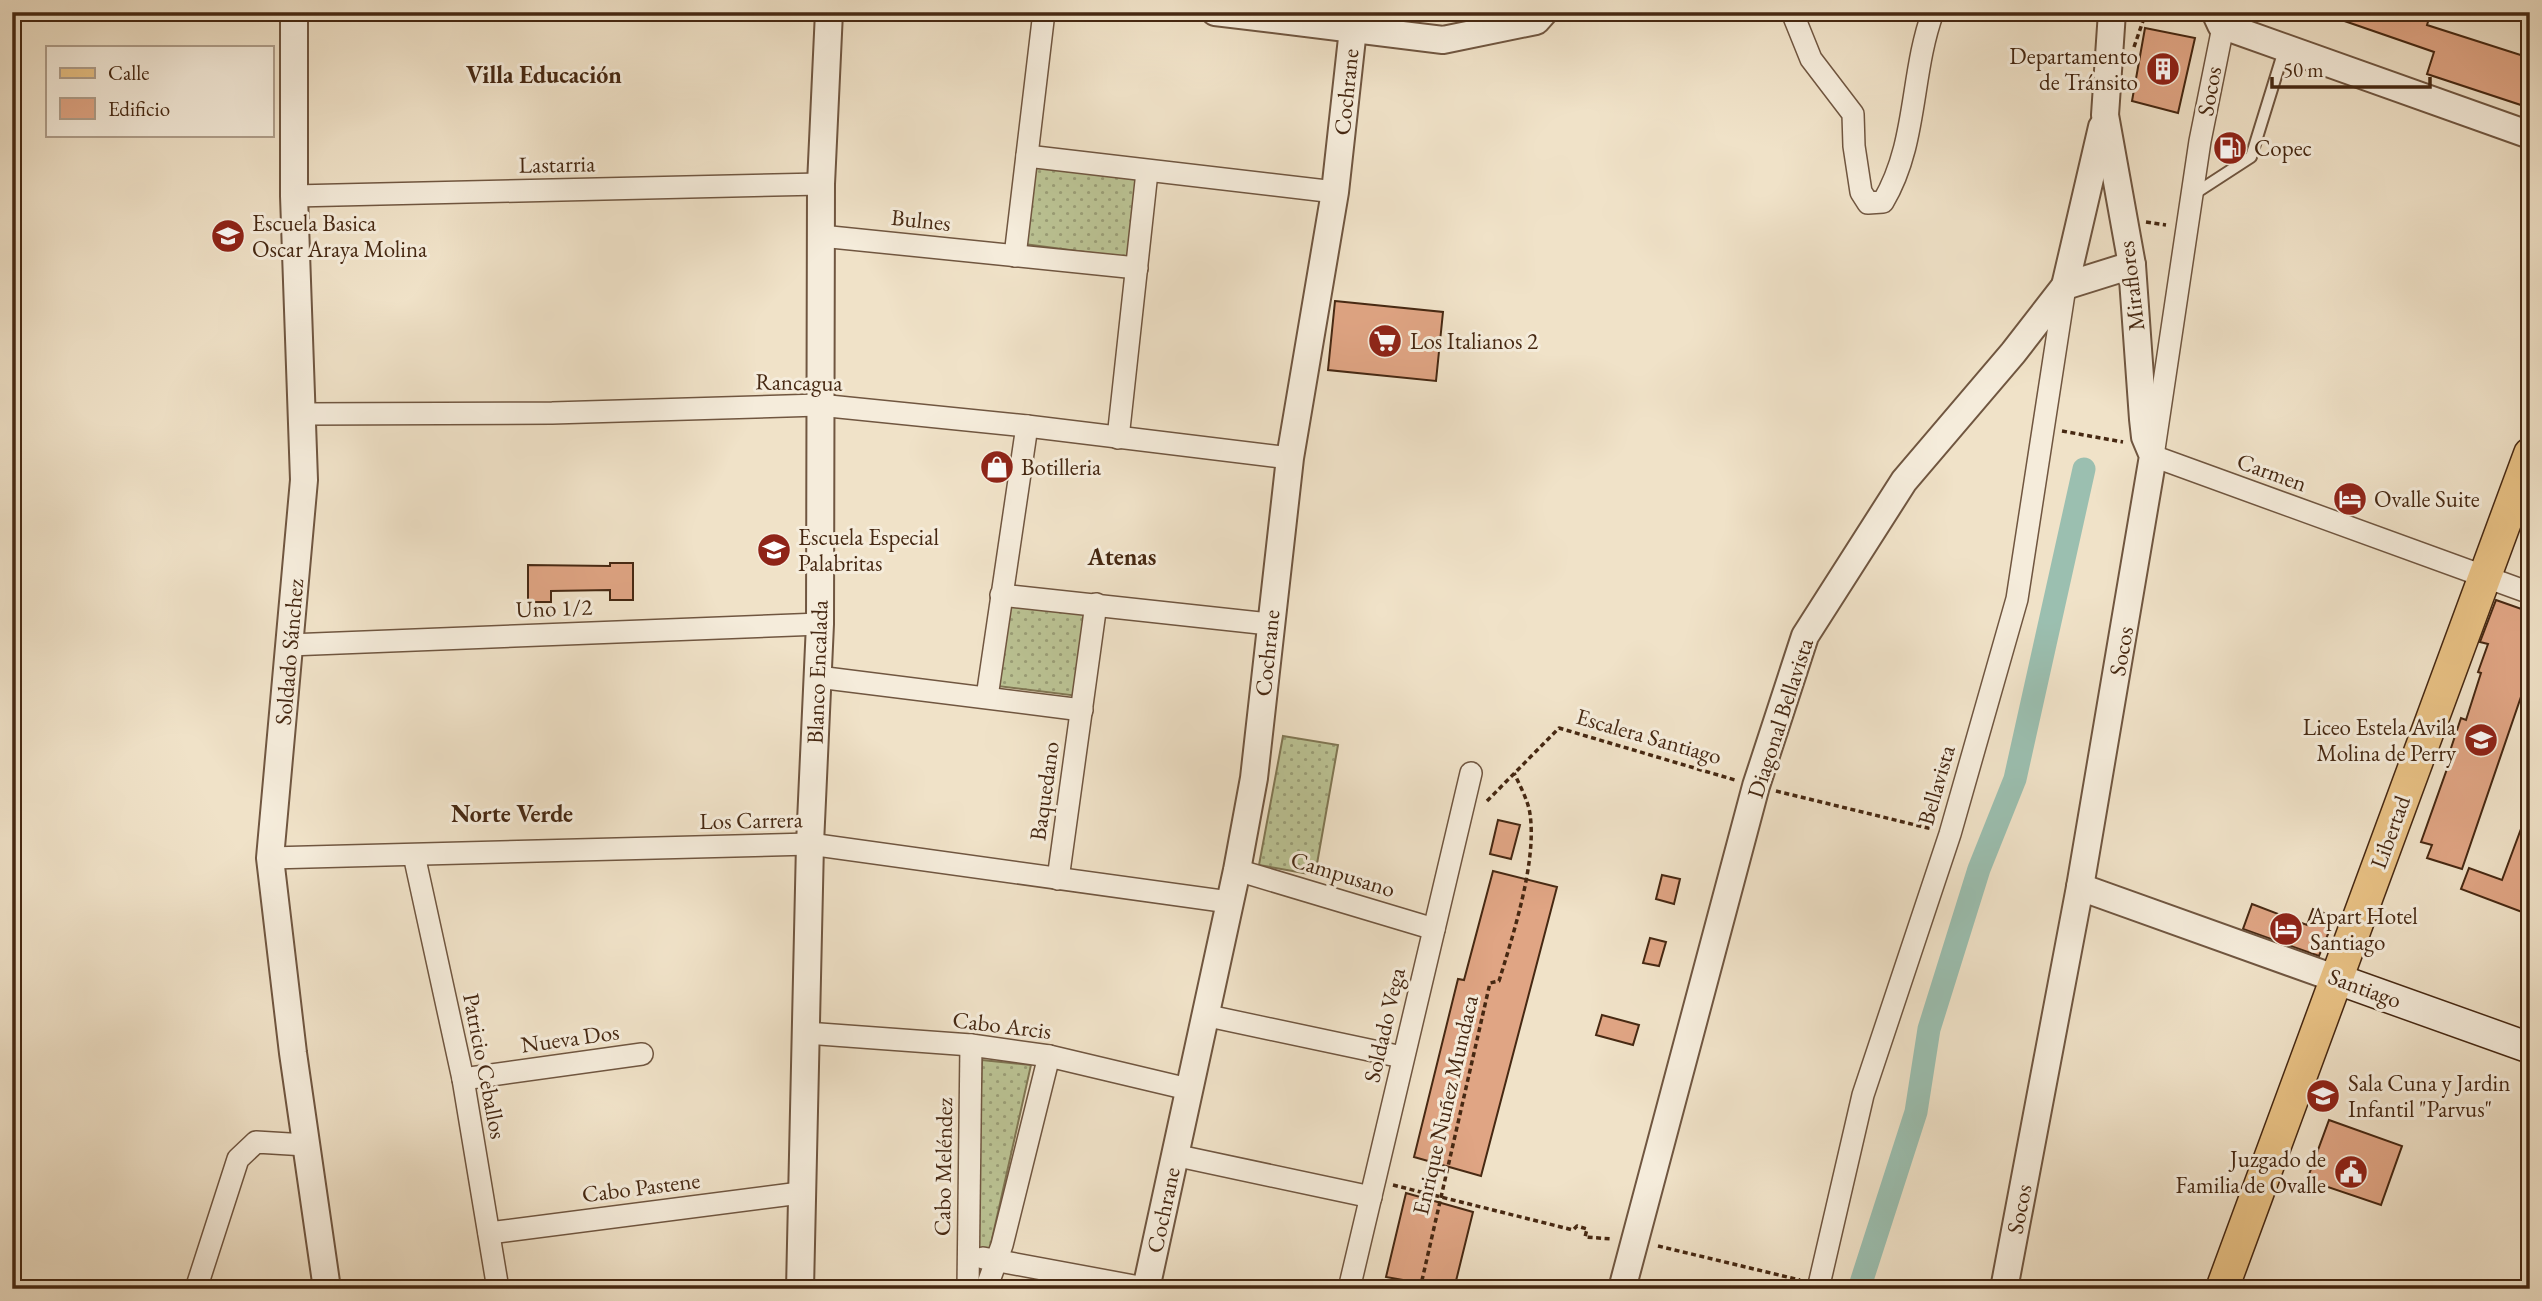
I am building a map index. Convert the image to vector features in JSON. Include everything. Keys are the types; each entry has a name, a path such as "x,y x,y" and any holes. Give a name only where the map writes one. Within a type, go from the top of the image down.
{"main road":[{"name":"Libertad","path":"2222,1289 2530,454"},
{"name":"Santiago","path":"2337,978 2530,1048"}],"street":[{"name":"Soldado Sánchez","path":"293,12 295,196 304,480 270,858 327,1289"},
{"name":"Blanco Encalada","path":"800,1289 800,1194 810,845 820,624 821,184 829,12"},
{"path":"1015,256 1044,12"},
{"path":"1215,12 1386,23 1443,40 1536,21 1544,12"},
{"path":"1792,12 1811,59 1853,114 1854,146 1861,192 1868,203 1883,202 1898,178 1909,139 1926,32 1933,12"},
{"name":"Miraflores","path":"2065,286 2105,116 2112,12"},
{"path":"2221,16 2285,47 2530,135"},
{"name":"Socos","path":"2004,1289 2080,887 2142,450 2187,231 2221,16"},
{"name":"Cochrane","path":"1147,1288 1237,870 1254,778 1269,624 1290,458 1335,192 1354,21"},
{"name":"Miraflores","path":"2105,116 2132,265 2145,437 2142,450"},
{"path":"1027,156 1335,192"},
{"path":"1118,438 1147,172"},
{"name":"Lastarria","path":"295,196 821,184"},
{"name":"Bulnes","path":"821,236 1137,268"},
{"path":"2065,286 2132,265"},
{"name":"Bellavista","path":"1819,1286 1863,1095 1950,834 2017,599 2065,286"},
{"name":"Diagonal Bellavista","path":"1622,1289 1756,786 1805,636 1904,481 2013,353 2065,286"},
{"name":"Rancagua","path":"304,414 552,413 819,405 1027,426 1290,458"},
{"path":"987,697 1027,426"},
{"name":"Carmen","path":"2142,450 2530,593"},
{"path":"1002,595 1269,624"},
{"name":"Baquedano","path":"1058,879 1096,604"},
{"name":"Uno 1/2","path":"289,645 820,624"},
{"path":"818,677 1082,710"},
{"name":"Soldado Vega","path":"1349,1289 1471,774"},
{"name":"Los Carrera","path":"270,858 810,845 1229,902"},
{"name":"Patricio Ceballos","path":"414,855 463,1079 498,1289"},
{"name":"Campusano","path":"1237,870 1434,929"},
{"name":"Santiago","path":"2080,887 2337,978"},
{"path":"1204,1015 1402,1057"},
{"name":"Cabo Arcis","path":"806,1033 971,1045 1049,1056 1188,1089"},
{"name":"Cabo Meléndez","path":"968,1289 971,1045"},
{"name":"Nueva Dos","path":"463,1079 642,1054"},
{"path":"986,1289 997,1259 1049,1056"},
{"path":"196,1289 239,1159 256,1142 306,1145"},
{"path":"1174,1155 1373,1189"},
{"name":"Cabo Pastene","path":"489,1233 800,1194"},
{"path":"968,1256 997,1259 1147,1288"}],"lane":[{"path":"2192,195 2251,157 2285,47"}],"path":[{"path":"2109,51 2135,47 2144,18 2166,12"},
{"path":"2123,220 2161,223 2187,231"},
{"path":"2043,428 2142,450"},
{"name":"Escalera Santiago","path":"1486,801 1559,728 1756,786 1950,834"},
{"name":"Enrique Nuñez Mundaca","path":"1420,1289 1490,983 1499,981 1518,918 1532,832 1530,810 1514,773"},
{"path":"1373,1189 1442,1198 1573,1230 1577,1226 1587,1229 1585,1237 1634,1241 1819,1286"}],"green space":[{"path":"1035,166 1141,180 1131,258 1024,244"},
{"path":"1008,602 1089,612 1078,696 997,686"},
{"path":"1283,736 1338,745 1315,875 1259,865"},
{"path":"982,1060 1031,1065 990,1248 975,1250"}],"building":[{"path":"2327,12 2431,12 2427,25 2530,58 2530,108 2427,74 2434,52 2327,15"},
{"name":"Departamento de Tránsito","path":"2145,28 2195,38 2178,113 2132,101"},
{"name":"Los Italianos 2","path":"1335,301 1443,312 1436,381 1328,370"},
{"path":"610,563 633,563 633,600 610,600 610,590 551,591 551,602 528,602 528,565 610,566"},
{"path":"2496,600 2530,612 2530,690 2524,688 2462,869 2427,858 2432,845 2421,842 2453,752 2450,751 2461,718 2466,720 2481,673 2478,672 2488,644 2480,642"},
{"path":"2528,810 2530,915 2461,889 2469,868 2502,880"},
{"path":"1498,820 1520,825 1511,859 1490,854"},
{"path":"1493,871 1557,887 1481,1176 1414,1157 1458,979 1464,980"},
{"path":"1662,875 1680,879 1674,904 1656,899"},
{"name":"Apart Hotel Santiago","path":"2252,904 2307,925 2313,909 2335,917 2319,956 2243,929"},
{"path":"1650,938 1666,942 1659,966 1643,963"},
{"path":"1602,1015 1639,1025 1633,1045 1596,1035"},
{"path":"2329,1120 2402,1146 2381,1205 2307,1180"},
{"path":"1406,1193 1473,1212 1454,1289 1386,1277"}],"waterway":[{"path":"1859,1289 1916,1112 1929,1029 1979,869 2015,779 2084,469"}],"place":[{"name":"Departamento de Tránsito","path":"2163,69"},
{"name":"Copec","path":"2230,148"},
{"name":"Escuela Basica Oscar Araya Molina","path":"228,236"},
{"name":"Los Italianos 2","path":"1385,341"},
{"name":"Botilleria","path":"997,467"},
{"name":"Ovalle Suite","path":"2350,499"},
{"name":"Escuela Especial Palabritas","path":"774,550"},
{"name":"Liceo Estela Avila Molina de Perry","path":"2481,740"},
{"name":"Apart Hotel Santiago","path":"2286,929"},
{"name":"Sala Cuna y Jardin Infantil \"Parvus\"","path":"2323,1096"},
{"name":"Juzgado de Familia de Ovalle","path":"2351,1172"}],"district":[{"name":"Villa Educación","path":"544,74"},
{"name":"Atenas","path":"1122,556"},
{"name":"Norte Verde","path":"512,813"}]}
